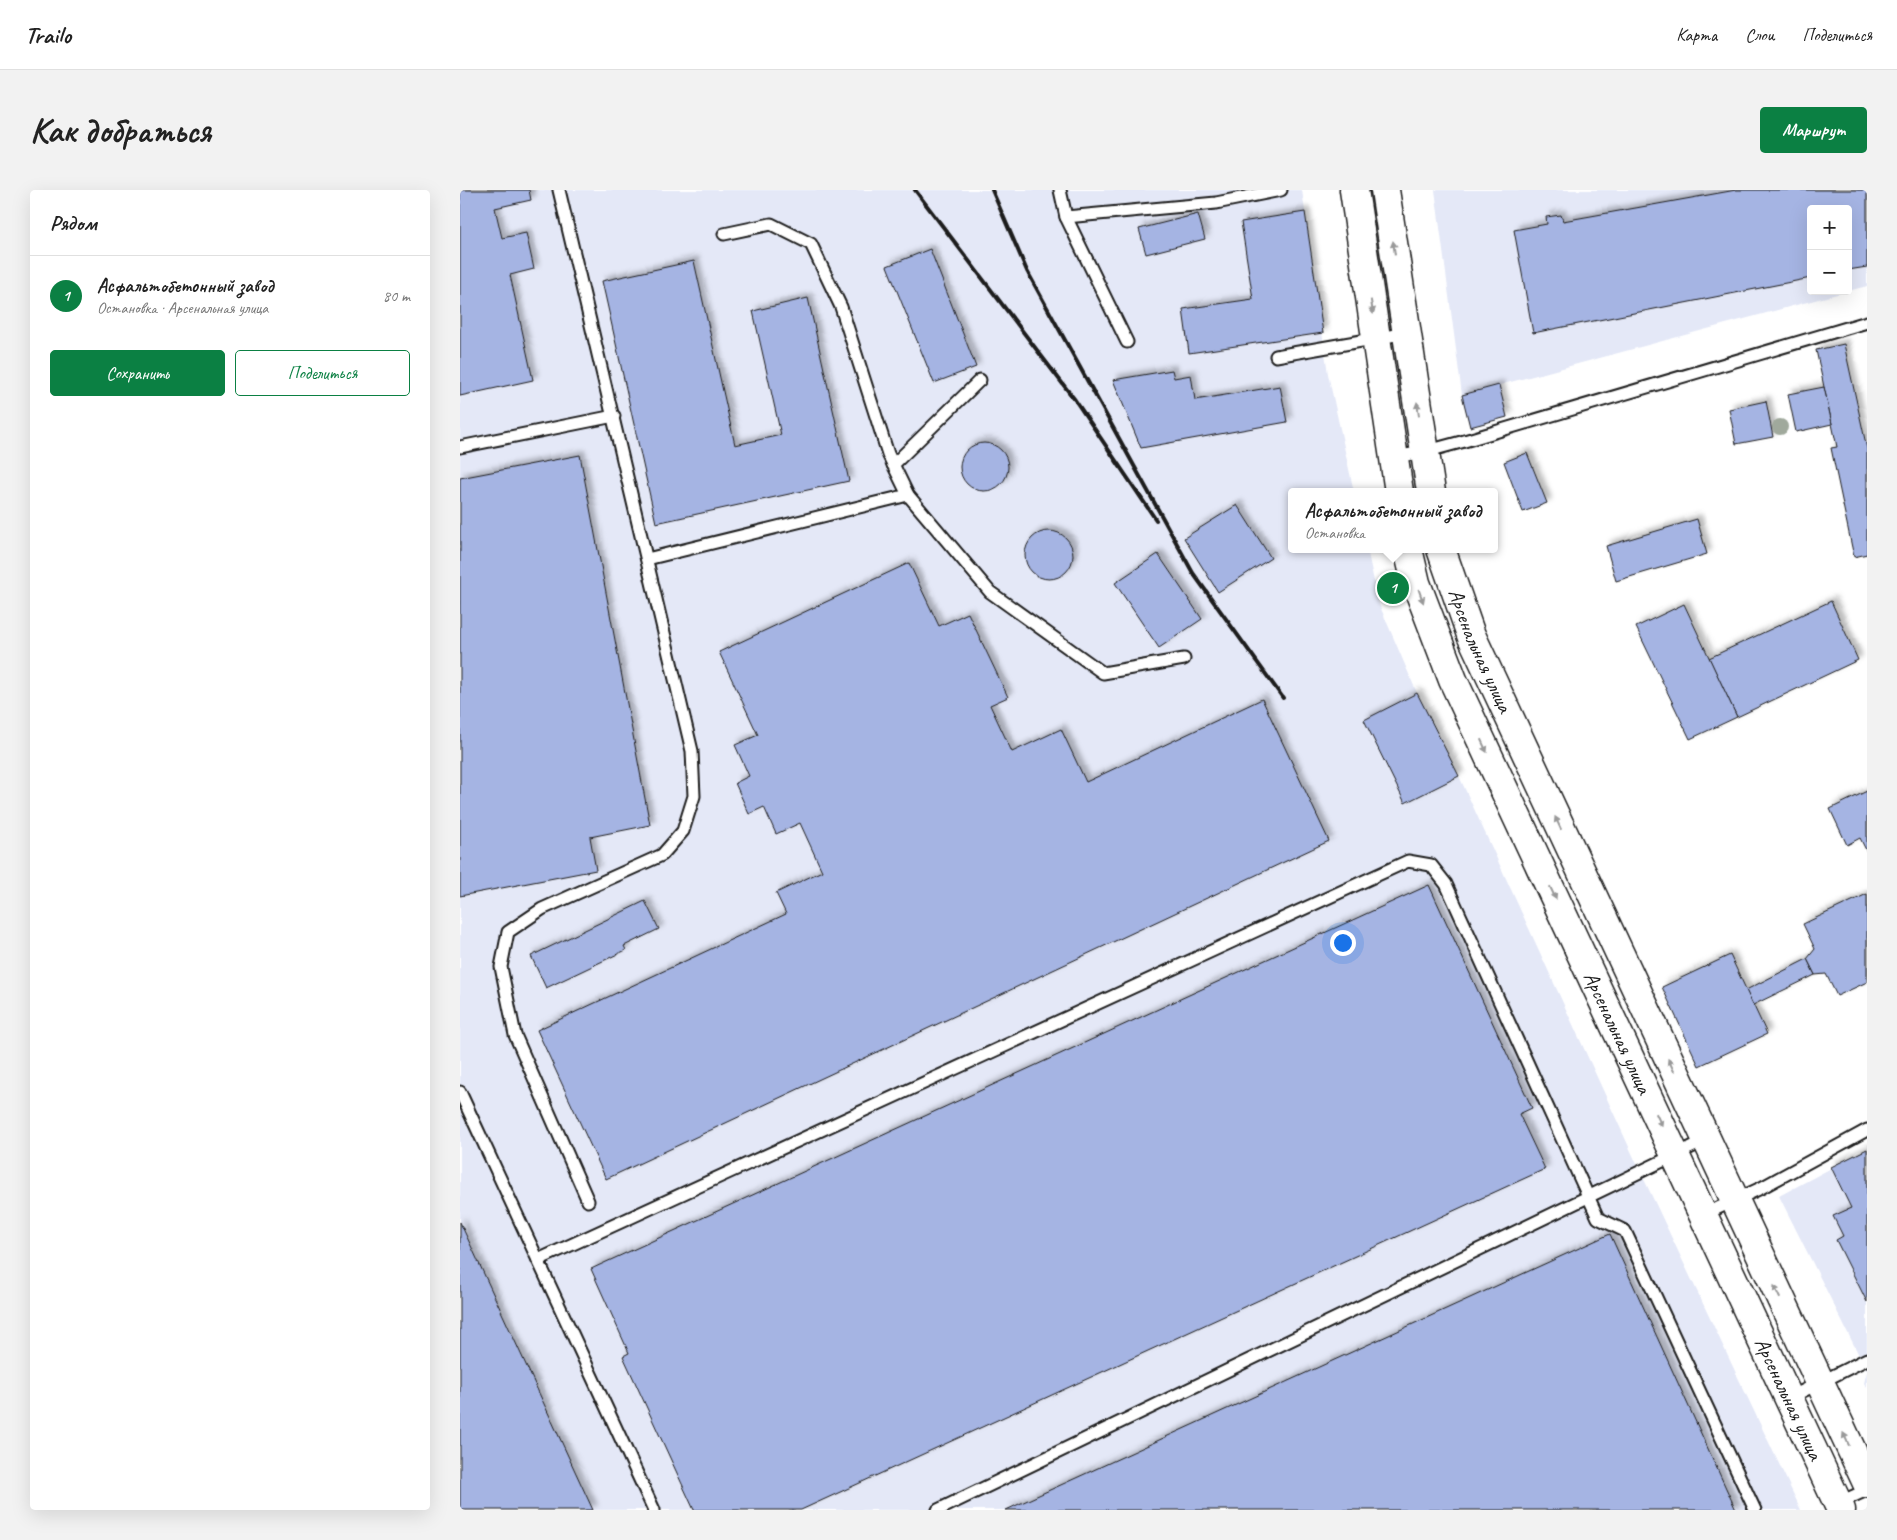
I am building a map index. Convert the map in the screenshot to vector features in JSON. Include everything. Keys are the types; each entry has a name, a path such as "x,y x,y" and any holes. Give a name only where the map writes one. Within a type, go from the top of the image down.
{"street":[{"path":"1354,190 1398,488"},
{"path":"1385,190 1430,488"},
{"name":"Арсенальная улица","path":"1409,553 1416,583 1453,680 1840,1506"},
{"name":"Арсенальная улица","path":"1443,553 1471,635 1867,1483"}],"lane":[{"path":"560,190 692,751 694,796 683,831 662,855 542,909 508,932 502,967 515,1035 588,1201"},
{"path":"1060,190 1066,217 1128,342"},
{"path":"1066,217 1216,203 1281,190"},
{"path":"724,234 771,224 811,244 841,307 893,465 908,495 990,592 1103,673 1184,659"},
{"path":"1394,457 1424,452 1867,322"},
{"path":"1276,356 1407,333"},
{"path":"893,465 980,380"},
{"path":"460,447 614,416"},
{"path":"647,559 908,495"},
{"path":"538,1260 1408,861 1431,865 1446,884 1598,1218 1625,1231 1755,1510"},
{"path":"460,1092 654,1510"},
{"path":"1703,1216 1867,1130"},
{"path":"938,1510 1706,1140"},
{"path":"1788,1398 1867,1359"},
{"path":"1840,1506 1867,1490"}],"shaded area":[{"path":"460,190 1302,190 1328,374 1353,488 1288,488 1288,553 1368,553 1379,604 1417,693 1459,776 1641,1173 1801,1510 460,1510"},
{"path":"1435,190 1867,190 1867,286 1852,290 1852,205 1807,205 1807,295 1834,295 1462,395"},
{"path":"1867,1149 1867,1371 1779,1196"},
{"path":"1867,1371 1867,1388 1864,1383"}],"building":[{"path":"460,190 529,190 531,200 495,208 502,238 526,233 534,269 510,275 533,380 460,396"},
{"path":"1736,190 1867,190 1867,267 1852,269 1852,205 1807,205 1807,279 1533,333 1514,230 1547,224 1546,217 1561,215 1563,221"},
{"path":"1305,212 1323,333 1189,353 1183,309 1253,299 1241,222"},
{"path":"1198,214 1205,239 1146,254 1139,229"},
{"path":"930,249 976,367 934,383 887,266"},
{"path":"694,261 735,445 781,435 753,311 808,298 849,481 656,523 602,281"},
{"path":"1844,344 1867,449 1867,554 1854,557 1831,448 1837,447 1816,350"},
{"path":"1172,370 1174,378 1191,375 1195,400 1280,386 1287,422 1141,448 1113,380"},
{"path":"1499,385 1507,417 1470,427 1462,395"},
{"path":"1824,387 1832,424 1796,432 1788,394"},
{"path":"1766,401 1773,437 1736,444 1729,409"},
{"path":"979,443 989,443 1001,450 1008,462 1008,472 1001,484 989,491 979,491 971,487 964,480 960,472 960,462 964,454 971,447"},
{"path":"1527,453 1547,503 1523,512 1504,462"},
{"path":"580,455 650,825 590,837 596,870 460,896 460,478"},
{"path":"1237,505 1271,558 1218,592 1184,538"},
{"path":"1697,519 1707,554 1616,581 1606,546"},
{"path":"1044,531 1054,531 1066,538 1073,550 1073,560 1066,572 1054,579 1044,579 1036,575 1029,568 1025,560 1025,550 1029,542 1036,535"},
{"path":"1158,554 1202,619 1159,648 1115,583"},
{"path":"909,563 939,626 968,613 1008,697 990,705 1012,752 1061,729 1086,782 1262,699 1329,841 606,1179 537,1030 786,914 776,893 822,871 800,823 776,834 764,807 749,814 735,783 749,776 735,745 758,735 719,652"},
{"path":"1831,601 1858,660 1737,717 1709,658"},
{"path":"1684,604 1737,717 1690,739 1636,627"},
{"path":"1417,693 1459,776 1405,803 1364,720"},
{"path":"1867,791 1867,852 1860,838 1847,845 1830,809"},
{"path":"1429,885 1532,1108 1519,1114 1545,1169 801,1510 694,1510 623,1356 629,1353 591,1269"},
{"path":"1867,894 1867,982 1837,996 1826,974 1815,975 1807,959 1815,949 1803,924"},
{"path":"645,901 659,929 624,946 626,950 546,988 531,956"},
{"path":"1730,955 1767,1034 1699,1066 1662,987"},
{"path":"1807,959 1815,975 1753,1005 1746,990"},
{"path":"1867,1149 1867,1302 1836,1240 1843,1236 1833,1216 1851,1208 1831,1167"},
{"path":"460,1222 593,1510 460,1510"},
{"path":"1610,1234 1736,1510 1006,1510"}],"railway":[{"path":"915,190 1075,400 1156,520"},
{"path":"992,190 1027,271 1193,573 1283,698"}],"place":[{"name":"Асфальтобетонный завод","path":"1393,588"}]}
